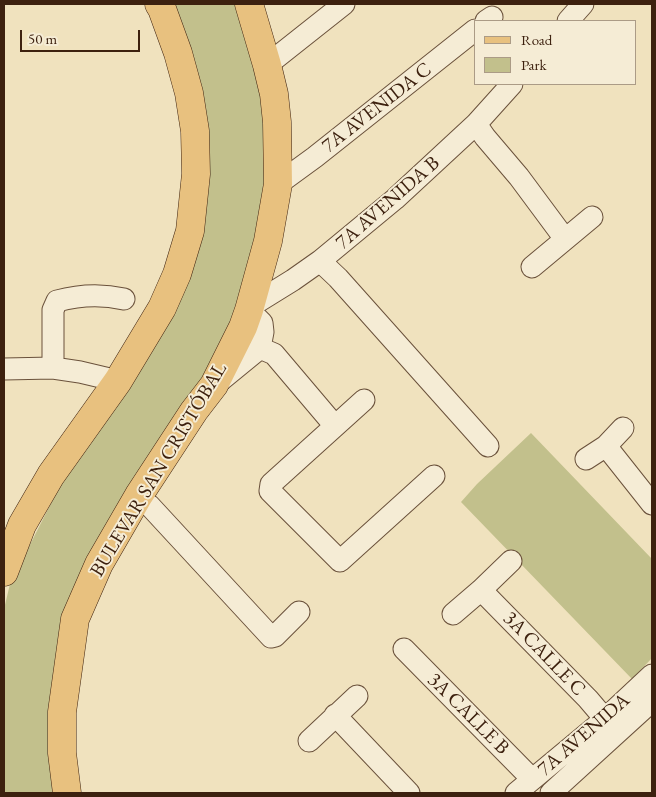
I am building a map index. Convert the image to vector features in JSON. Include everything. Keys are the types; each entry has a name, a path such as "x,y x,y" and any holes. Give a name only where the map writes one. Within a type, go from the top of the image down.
{"main road":[{"path":"4,572 22,525 51,475 118,381 162,308 177,274 190,231 196,174 195,131 189,93 178,53 159,4"},
{"name":"BULEVAR SAN CRISTÓBAL","path":"68,793 62,753 62,712 75,619 98,564 169,448 214,385 243,327 268,241 278,184 277,122 274,94 249,4"}],"street":[{"path":"267,65 344,4"},
{"path":"569,20 583,4"},
{"name":"7A AVENIDA C","path":"278,184 316,157 473,32"},
{"name":"7A AVENIDA B","path":"250,308 320,261 395,200 476,124 511,85"},
{"path":"476,124 519,177 565,239"},
{"path":"532,267 592,217"},
{"path":"320,261 338,278 488,446"},
{"path":"53,368 53,310 57,301 68,298 106,295 124,299"},
{"path":"214,385 260,348 263,332 262,323 250,308"},
{"path":"260,348 274,354 334,426"},
{"path":"4,369 53,368 118,381"},
{"path":"364,400 271,484 270,491 338,560 342,560 434,476"},
{"path":"586,459 606,446 623,428"},
{"path":"606,446 652,504"},
{"path":"110,546 128,530 149,505 169,448"},
{"path":"149,505 271,637 299,612"},
{"path":"453,614 511,561"},
{"name":"3A CALLE C","path":"481,590 605,719"},
{"name":"3A CALLE B","path":"404,648 532,780"},
{"name":"7A AVENIDA","path":"516,793 605,719 652,675"},
{"path":"309,741 356,696"},
{"name":"7A AVENIDA","path":"551,793 652,702"},
{"path":"336,716 409,793"}],"green space":[{"path":"167,4 242,4 261,67 271,183 239,318 68,620 61,793 4,793 4,609 10,584 199,212"},
{"path":"531,433 652,559 652,658 632,679 461,502 477,484"}]}
